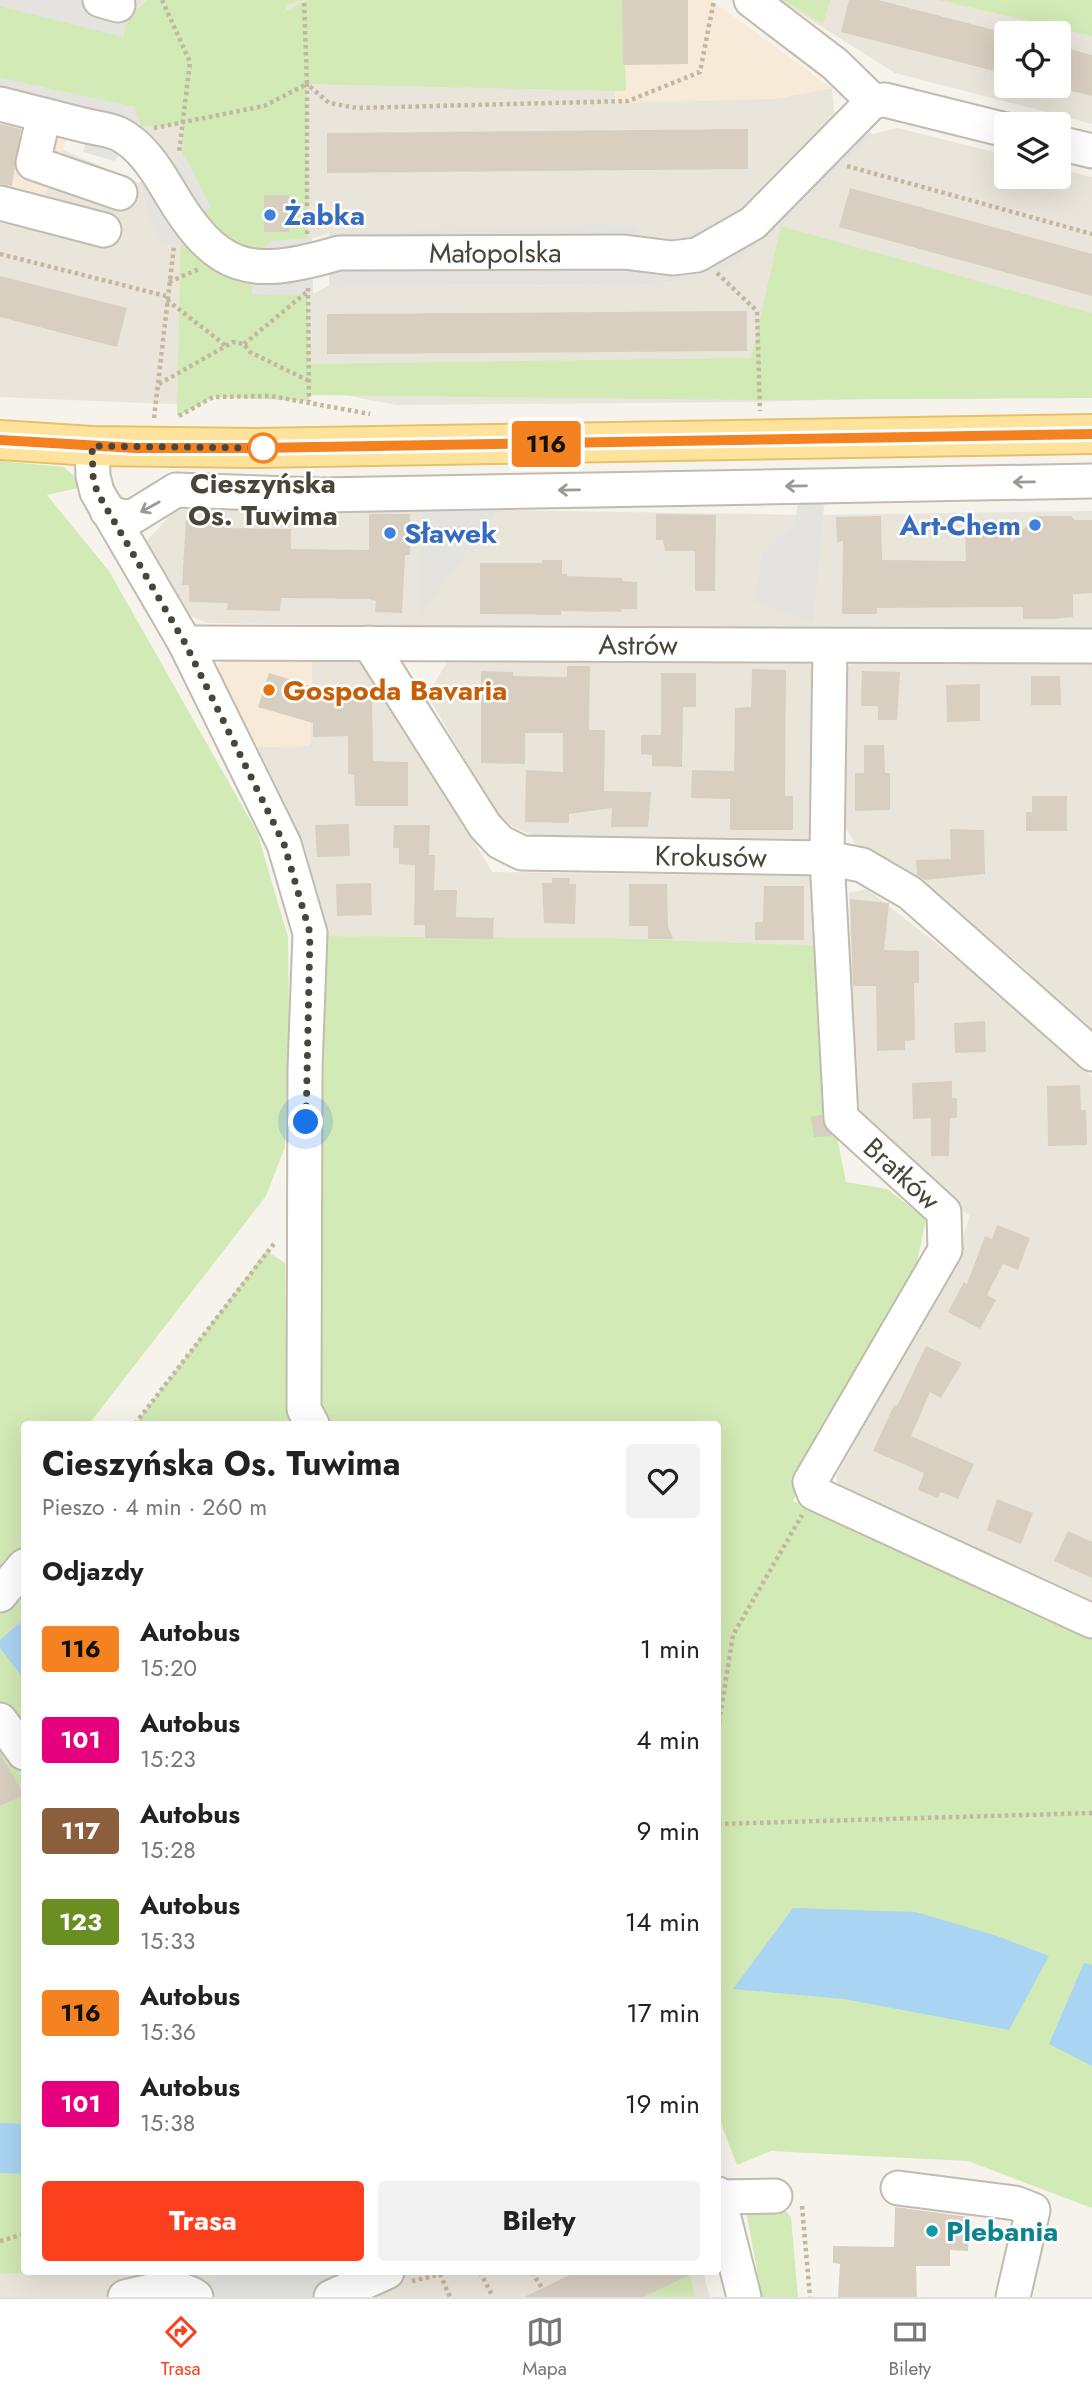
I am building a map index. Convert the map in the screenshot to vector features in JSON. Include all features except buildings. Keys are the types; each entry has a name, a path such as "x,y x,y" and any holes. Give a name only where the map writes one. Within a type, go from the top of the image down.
{"main road":[{"path":"0,440 92,446 365,447 1092,434"}],"street":[{"path":"751,0 835,64 873,101 884,100 994,127"},
{"name":"Małopolska","path":"119,134 148,158 200,233 234,263 307,276 339,253 624,252 672,258 697,255 753,223 873,101"},
{"path":"0,104 119,134"},
{"path":"44,115 33,163 120,193"},
{"path":"1071,146 1092,151"},
{"path":"0,203 104,230"},
{"path":"92,446 93,476 107,511 185,643 284,844 310,933 305,1069 307,1201 304,1409 310,1421"},
{"path":"107,511 122,517 134,516 176,490 321,495 1092,481"},
{"name":"Astrów","path":"185,643 1092,646"},
{"name":"Krokusów","path":"369,643 485,826 500,842 522,853 828,858 862,864 909,893 1092,1054"},
{"name":"Bratków","path":"814,1493 810,1482 817,1465 945,1250 944,1212 841,1118 828,858 830,646"},
{"path":"814,1493 1092,1620"},
{"path":"0,1595 21,1570"},
{"path":"0,1720 21,1748"},
{"path":"898,2188 1015,2203 1033,2210 1013,2297"},
{"path":"721,2196 788,2195"},
{"path":"721,2208 744,2297"},
{"path":"331,2297 379,2275"},
{"path":"125,2297 149,2291 189,2291 196,2297"}],"path":[{"path":"162,0 190,62 184,123"},
{"path":"303,0 307,84 309,401"},
{"path":"307,84 329,103 357,108 628,101 700,72 714,0"},
{"path":"119,134 264,106 307,84"},
{"path":"815,157 1092,234"},
{"path":"155,410 173,247 200,233"},
{"path":"0,254 166,298 225,345"},
{"path":"697,255 757,311 760,412"},
{"path":"244,344 307,276"},
{"path":"158,384 233,342 244,344 250,352 310,381"},
{"path":"137,1421 307,1201"},
{"path":"721,1709 733,1634 814,1493"},
{"path":"721,1824 1092,1813"},
{"path":"788,2195 810,2297"},
{"path":"0,2241 21,2235"},
{"path":"440,2275 450,2297"},
{"path":"482,2275 493,2297"},
{"path":"534,2275 542,2288"}],"shaded area":[{"path":"0,0 615,0 773,99 832,88 835,117 737,209 683,236 643,239 329,233 304,241 185,156 170,161 138,122 134,107 0,78"},
{"path":"0,0 143,0 126,18 124,37 0,6"},
{"path":"615,0 711,0 832,88 773,99 615,103"},
{"path":"779,0 1092,0 1092,124 1071,119 1071,112 1046,112 895,73"},
{"path":"0,78 135,107 138,122 115,161 83,152 87,137 0,117"},
{"path":"0,116 68,132 53,189 47,188 41,207 0,196"},
{"path":"835,117 873,134 781,226 730,266 682,281 640,285 329,286 329,233 637,225 644,239 683,236 737,209"},
{"path":"898,128 994,152 994,189 1071,189 1071,172 1092,177 1092,392 754,402 396,405 305,387 209,389 193,405 0,397 0,196 53,188 63,150 140,183 148,214 190,245 313,294 329,286 640,285 682,281 776,230 873,134"},
{"path":"185,156 211,208 197,216 170,161"},
{"path":"152,177 190,245 162,244 148,214 140,183"},
{"path":"312,238 313,294 252,295 251,283 241,283 229,277 209,262 253,259 271,241"},
{"path":"826,486 813,623 755,601 762,553 795,523 799,499"},
{"path":"511,492 420,616 422,493"},
{"path":"180,505 811,515 1092,511 1092,635 207,623 171,607 139,549"},
{"path":"454,651 804,658 814,669 812,835 802,845 546,842 512,826 495,811 427,695"},
{"path":"236,655 312,656 310,746 249,747 207,671"},
{"path":"312,656 350,656 376,671 492,872 811,876 821,885 820,946 613,938 322,936 290,819 249,747 310,746"},
{"path":"856,659 1092,659 1092,1038 1019,963 889,861 857,847 844,825 845,669"},
{"path":"867,889 1020,1009 1092,1077 1092,1606 842,1494 836,1476 955,1258 970,1216 864,1135 852,1070 849,893"},
{"path":"0,2274 704,2275 710,2297 0,2297"},
{"path":"222,2275 414,2275 399,2279 362,2297 210,2297 203,2284"}],"green space":[{"path":"148,0 304,0 288,4 284,12 308,0 622,0 626,91 307,84 309,364 751,358 781,226 1092,313 1092,398 760,400 310,395 309,401 213,397 177,417 183,124 141,127 134,107 0,78 0,6 123,36 126,18"},
{"path":"782,0 830,0 823,24"},
{"path":"939,0 1092,0 1092,36 1071,31 1071,21 1028,21"},
{"path":"0,461 64,467 75,477 78,488 47,495 109,571 257,832 288,937 289,1024 285,1147 266,1196 91,1421 21,1421 21,2274 0,2274"},
{"path":"322,936 613,938 827,946 832,1112 846,1182 887,1189 926,1219 913,1281 793,1501 1092,1631 1092,2208 968,2161 771,2151 737,2165 721,2124 721,1421 325,1421 322,1402"},
{"path":"266,1251 285,1263 287,1404 290,1421 137,1421"},
{"path":"782,2207 791,2217 798,2297 762,2297 746,2211"},
{"path":"668,2275 690,2275 695,2297 625,2297"}],"water":[{"path":"21,1622 21,1675 0,1648 0,1640"},
{"path":"793,1908 916,1912 997,1936 1049,1956 1009,2030 844,1999 733,1989"},
{"path":"1084,1963 1092,1965 1092,2066 1049,2044"},
{"path":"0,2123 21,2124 21,2174 0,2173"}],"bus line":[{"name":"116","path":"0,440 136,448 256,448 1092,434"}],"place":[{"name":"Żabka","path":"270,215"},
{"name":"Cieszyńska Os. Tuwima","path":"263,448"},
{"name":"Art-Chem","path":"1035,525"},
{"name":"Sławek","path":"390,533"},
{"name":"Gospoda Bavaria","path":"269,690"},
{"name":"Plebania","path":"932,2231"}],"route":[{"path":"263,448 92,446 93,476 97,492 107,511 185,643 284,844 310,933 305,1069 306,1122"}]}
